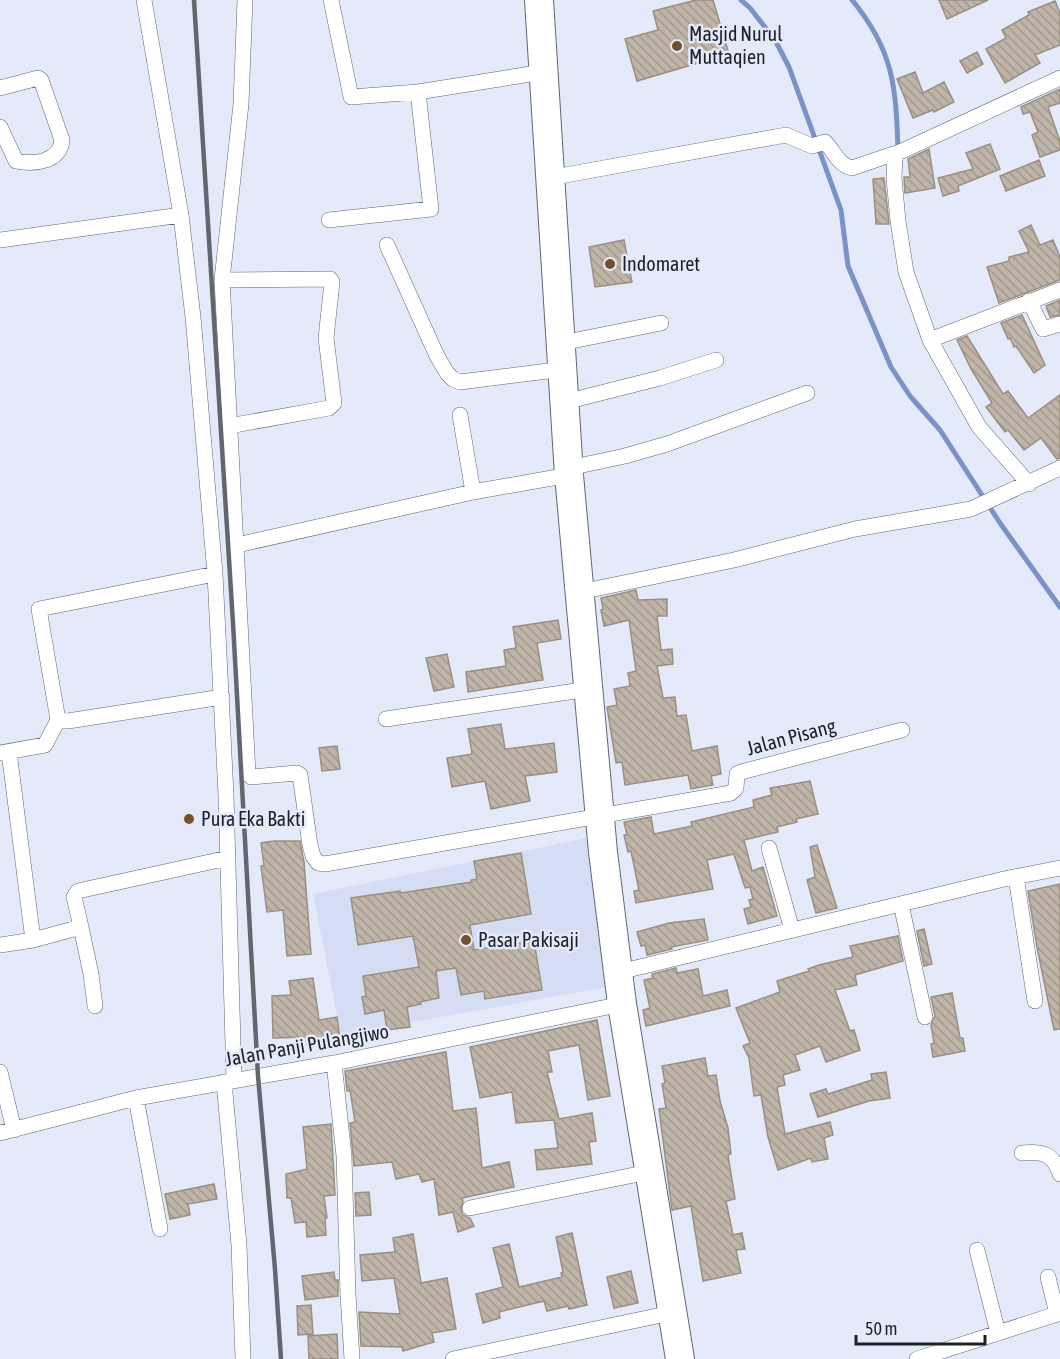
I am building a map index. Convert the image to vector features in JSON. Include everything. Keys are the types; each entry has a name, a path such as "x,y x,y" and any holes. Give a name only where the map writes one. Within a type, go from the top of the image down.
{"highway":[{"path":"539,0 569,471 603,852 622,1004 680,1359"}],"street":[{"path":"144,0 181,215 193,317 215,574 228,858 229,1081 240,1245 243,1359"},
{"path":"245,0 241,104 222,280 248,774 251,777 300,774 313,856 318,863 325,864 601,817"},
{"path":"331,0 351,97 418,92 543,72"},
{"path":"0,88 32,78 41,80 62,140 62,148 57,155 34,164 16,161 0,127"},
{"path":"549,178 786,135 819,144 846,167 852,168 898,152 1060,78"},
{"path":"329,220 431,209 418,92"},
{"path":"898,152 894,178 906,272 930,340 979,427 1027,484"},
{"path":"0,240 181,215"},
{"path":"387,245 437,356 453,379 460,382 563,356 661,323"},
{"path":"222,280 330,279 332,282 326,338 334,403 329,408 229,426"},
{"path":"930,340 1060,290"},
{"path":"1029,301 1043,329 1060,324"},
{"path":"566,402 660,378 716,360"},
{"path":"237,545 569,471 667,444 807,393"},
{"path":"460,416 473,492"},
{"path":"580,592 734,560 855,529 971,509 1060,468"},
{"path":"33,940 4,752 45,745 58,720 39,609 215,574"},
{"path":"386,719 589,689"},
{"path":"58,720 68,721 222,698"},
{"name":"Jalan Pisang","path":"601,817 731,793 736,789 736,774 741,772 902,730"},
{"path":"769,848 792,930"},
{"path":"95,1006 91,974 74,904 74,897 78,891 228,858"},
{"path":"619,972 1060,868"},
{"path":"1016,877 1035,1001"},
{"path":"901,904 925,1017"},
{"path":"0,945 33,940 81,927"},
{"name":"Jalan Panji Pulangjiwo","path":"7,1132 136,1098 334,1063 622,1004"},
{"path":"334,1063 344,1156 352,1359"},
{"path":"0,1072 7,1132"},
{"path":"136,1098 160,1229"},
{"path":"1022,1153 1039,1151 1048,1155 1060,1174"},
{"path":"470,1208 649,1172"},
{"path":"977,1250 998,1333"},
{"path":"918,1359 1058,1314 1048,1277"},
{"path":"453,1359 511,1353 671,1313"}],"shaded area":[{"name":"Pasar Pakisaji","path":"597,836 617,985 341,1035 313,894"}],"building":[{"name":"Masjid Nurul Muttaqien","path":"696,0 713,0 729,54 637,81 625,39 658,30 653,11"},
{"path":"939,0 988,0 947,19"},
{"path":"1055,1 1060,13 1060,45 1035,55 1040,63 1005,83 986,49 1006,38 1002,30 1029,15 1028,12"},
{"path":"977,52 983,64 967,73 960,61"},
{"path":"915,72 923,93 944,82 954,102 934,112 933,110 913,118 897,79"},
{"path":"1060,89 1060,103 1048,107 1060,141 1060,150 1040,157 1032,135 1038,132 1030,112 1023,114 1021,107"},
{"path":"990,144 1000,169 958,186 959,191 943,196 938,178 973,169 966,153"},
{"path":"929,149 935,188 905,193 904,177 910,177 908,159"},
{"path":"1039,160 1045,176 1006,191 1000,176"},
{"path":"884,178 889,224 876,224 873,179"},
{"path":"1031,225 1040,245 1053,240 1060,257 1060,280 999,303 987,267 1009,261 1009,257 1029,252 1019,231"},
{"name":"Indomaret","path":"624,240 632,282 595,287 589,247"},
{"path":"1060,300 1060,315 1050,317 1046,306"},
{"path":"1022,315 1045,365 1034,373 1010,338 1008,339 1001,323"},
{"path":"967,336 1003,394 1008,391 1028,418 1060,395 1060,458 1057,459 1041,438 1024,450 1008,430 1005,432 986,407 992,403 971,369 957,340"},
{"path":"636,590 638,600 667,599 667,616 657,616 661,650 672,649 673,664 657,666 663,698 675,697 677,716 686,715 692,751 717,746 721,774 711,776 713,785 691,789 688,775 625,785 622,762 616,763 607,707 617,705 614,689 630,686 628,673 636,671 629,620 604,626 601,598"},
{"path":"558,620 561,639 537,643 543,680 468,692 466,672 506,666 504,650 516,648 513,627"},
{"path":"447,654 454,687 434,691 426,658"},
{"path":"501,724 505,749 554,743 557,772 525,776 530,801 491,809 485,781 452,787 447,758 472,754 468,729"},
{"path":"337,746 340,769 322,771 319,748"},
{"path":"810,781 818,814 796,819 797,822 777,827 778,832 744,840 752,871 763,867 777,916 748,924 744,909 751,907 749,900 753,899 750,887 745,888 734,854 707,860 713,889 636,903 634,891 639,890 631,851 628,852 624,835 627,835 624,822 651,817 654,834 692,826 691,822 754,807 753,800 772,795 770,788"},
{"path":"300,841 304,862 311,954 287,956 283,910 267,912 261,866 264,865 261,843"},
{"path":"817,845 837,908 816,913 807,880 815,877 810,847"},
{"path":"521,853 531,914 470,925 474,950 534,941 542,990 485,999 484,991 461,995 456,968 436,971 439,998 407,1007 410,1027 387,1030 384,1010 365,1014 362,997 366,996 363,976 419,967 413,936 358,945 351,898 472,882 471,880 477,879 474,861"},
{"path":"1060,884 1060,1029 1054,1030 1028,891"},
{"path":"704,919 708,940 671,947 672,949 647,955 645,945 641,946 637,932 669,923"},
{"path":"924,929 932,964 924,966 917,931"},
{"path":"898,936 903,961 855,975 857,985 835,990 850,1031 854,1030 860,1050 826,1062 820,1046 795,1055 800,1070 783,1075 785,1085 777,1087 785,1134 830,1122 833,1135 824,1138 828,1159 812,1162 811,1158 778,1170 768,1137 761,1095 754,1096 749,1058 743,1046 750,1043 736,1008 780,992 777,981 809,971 808,969 819,965 853,957 850,946"},
{"path":"676,968 677,973 698,969 703,996 727,990 730,1006 646,1026 643,1010 650,1008 644,980 653,978 652,974"},
{"path":"313,978 319,1020 337,1017 340,1039 307,1045 306,1037 273,1038 272,996 291,995 289,981"},
{"path":"952,993 960,1038 963,1038 965,1051 933,1057 931,1044 934,1043 931,1025 935,1016 931,997"},
{"path":"597,1020 610,1096 588,1100 579,1045 548,1051 552,1072 547,1072 559,1119 592,1113 596,1141 589,1142 592,1164 537,1170 535,1150 558,1148 554,1120 516,1123 512,1092 480,1098 470,1047"},
{"path":"446,1052 453,1111 476,1108 482,1168 509,1162 514,1187 462,1198 463,1215 470,1218 474,1226 458,1232 453,1212 439,1215 434,1179 422,1182 419,1174 396,1179 392,1162 354,1166 350,1123 355,1122 350,1090 347,1091 345,1071"},
{"path":"705,1058 708,1076 716,1075 720,1101 728,1128 731,1154 728,1155 735,1199 726,1201 733,1235 742,1233 745,1249 736,1250 741,1273 703,1281 691,1206 672,1210 659,1109 666,1108 662,1066"},
{"path":"886,1072 890,1098 869,1101 818,1117 810,1094 826,1089 828,1094 872,1080 871,1074"},
{"path":"331,1124 335,1195 324,1196 327,1218 325,1218 326,1235 307,1237 306,1222 295,1223 291,1198 287,1198 286,1174 307,1169 303,1127"},
{"path":"214,1184 217,1199 188,1204 190,1215 170,1219 165,1194"},
{"path":"369,1192 371,1215 356,1216 355,1193"},
{"path":"572,1233 587,1305 569,1309 568,1306 547,1311 544,1301 499,1312 500,1318 483,1323 476,1294 503,1287 493,1248 509,1244 519,1287 562,1277 556,1237"},
{"path":"413,1234 421,1283 447,1278 456,1329 432,1333 434,1342 403,1351 402,1347 361,1346 359,1312 400,1314 394,1278 362,1281 360,1255 395,1252 393,1238"},
{"path":"631,1271 638,1303 614,1308 607,1277"},
{"path":"334,1272 335,1280 338,1280 338,1296 305,1300 302,1276"},
{"path":"311,1305 313,1334 298,1335 297,1306"},
{"path":"337,1334 338,1359 309,1359 308,1336"}],"waterway":[{"path":"741,0 775,40 789,67 841,210 848,266 891,367 910,396 940,430 1000,523 1060,607"},
{"path":"852,0 877,36 890,71 896,108 898,151"}],"railway":[{"path":"194,0 233,623 258,1076 281,1359"}],"place":[{"name":"Masjid Nurul Muttaqien","path":"677,46"},
{"name":"Indomaret","path":"610,264"},
{"name":"Pura Eka Bakti","path":"189,819"},
{"name":"Pasar Pakisaji","path":"466,940"}]}
